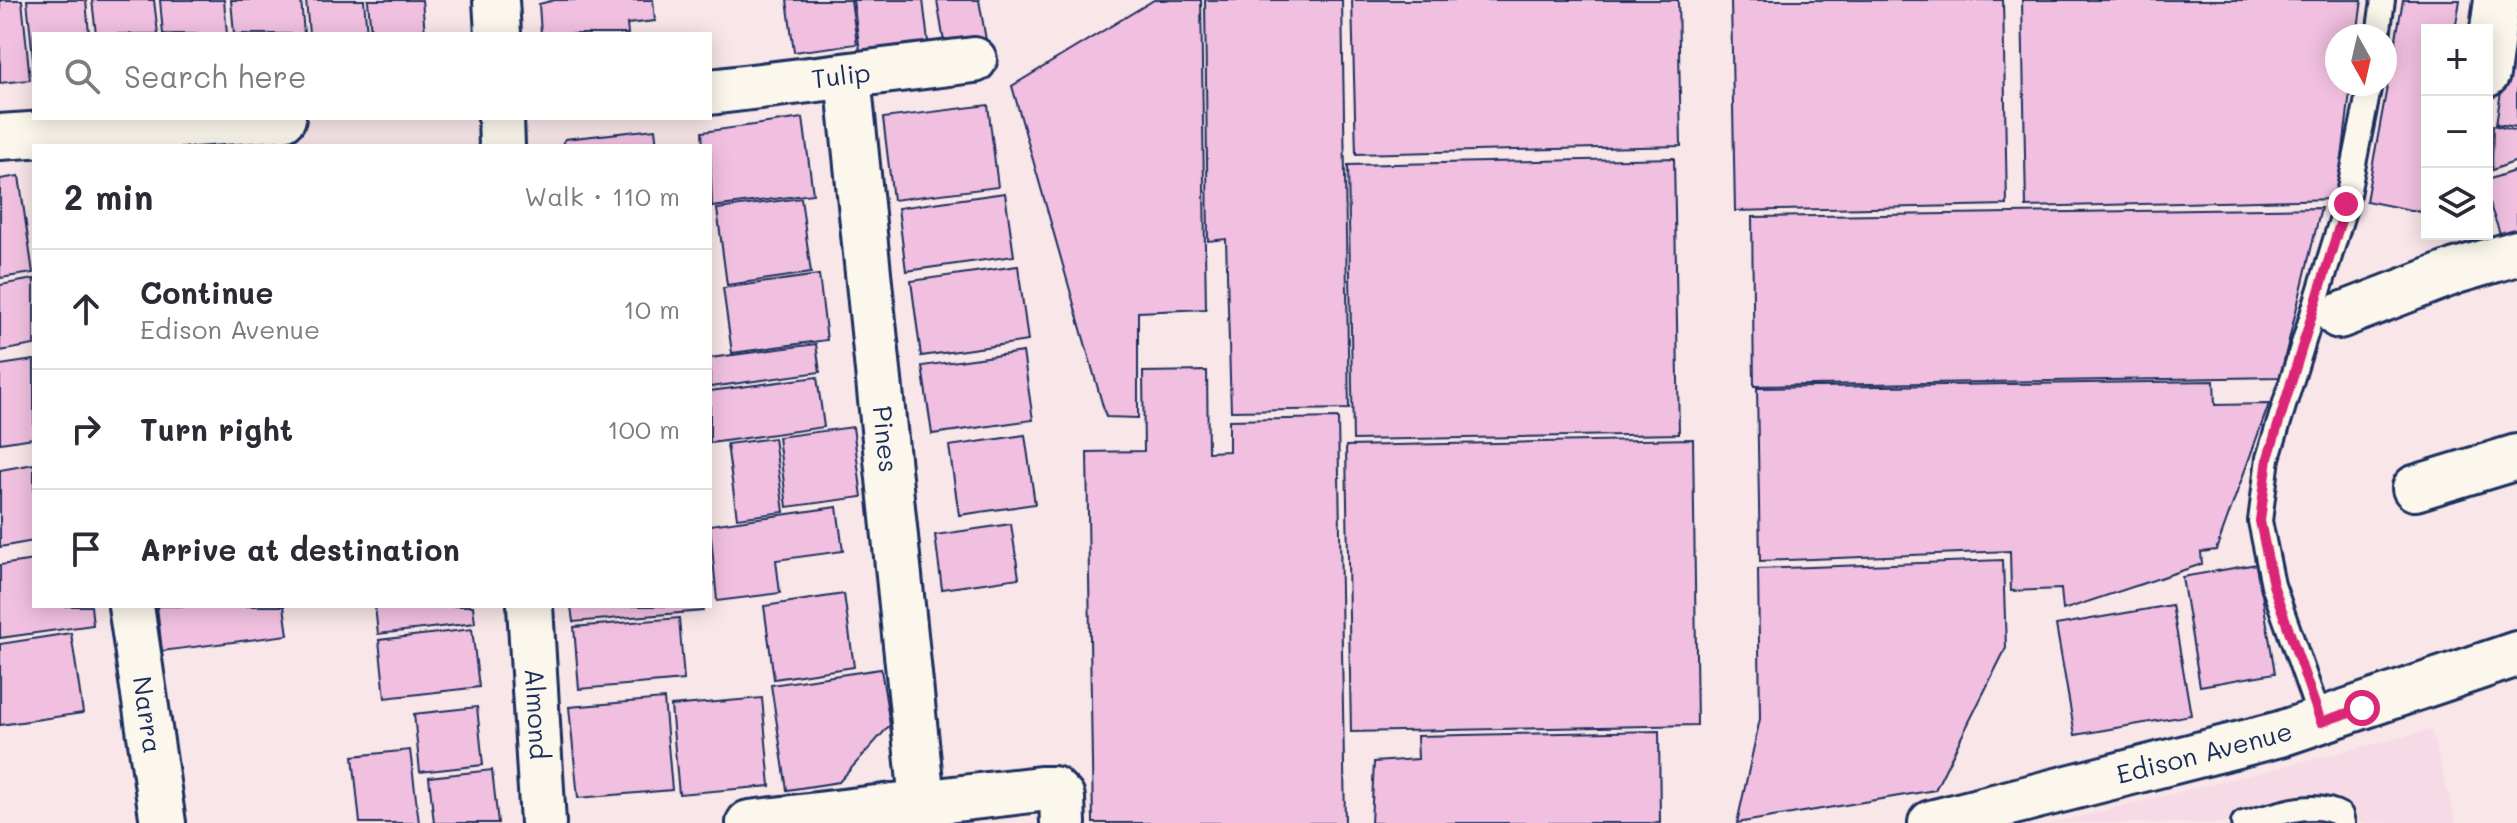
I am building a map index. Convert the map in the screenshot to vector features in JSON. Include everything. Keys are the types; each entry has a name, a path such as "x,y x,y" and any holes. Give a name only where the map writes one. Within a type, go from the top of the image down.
{"street":[{"path":"496,0 498,32"},
{"path":"2493,30 2497,0"},
{"name":"Tulip","path":"712,92 974,60"},
{"name":"Pines","path":"848,77 922,801"},
{"path":"0,137 62,139 262,120"},
{"path":"501,120 502,144"},
{"path":"2339,316 2459,252 2517,253"},
{"path":"2415,488 2517,457"},
{"name":"Narra","path":"131,608 163,823"},
{"name":"Almond","path":"530,608 543,823"},
{"name":"Edison Avenue","path":"1931,823 2321,722 2517,654"},
{"path":"749,823 922,801 1053,789 1062,798 1063,823"}],"lane":[{"path":"2380,24 2383,0"},
{"path":"2321,722 2273,585 2260,521 2268,458 2346,204 2368,96"},
{"path":"2243,823 2310,807 2327,807 2341,815 2343,823"}],"shaded area":[{"path":"2431,730 2456,823 2054,823"}],"building":[{"path":"0,0 22,0 30,80 0,83"},
{"path":"27,0 86,0 89,32 32,32 32,49"},
{"path":"92,0 154,0 158,32 96,32"},
{"path":"160,0 224,0 227,32 163,32"},
{"path":"231,0 301,0 304,32 234,32"},
{"path":"306,0 364,0 367,32 309,32"},
{"path":"368,0 422,0 425,32 371,32"},
{"path":"555,0 653,0 655,21 627,24 628,32 541,32 539,4"},
{"path":"787,0 851,0 857,44 794,52"},
{"path":"853,0 923,0 929,50 861,59"},
{"path":"937,0 979,0 986,40 945,48"},
{"path":"1154,0 1201,0 1206,309 1138,312 1138,418 1106,417 1012,86"},
{"path":"1205,0 1342,0 1349,409 1231,411 1226,239 1208,241"},
{"path":"1352,0 1678,0 1681,146 1356,154"},
{"path":"1731,0 2003,0 2007,205 1735,211"},
{"path":"2022,0 2362,0 2359,24 2325,24 2325,96 2350,96 2337,199 2026,207"},
{"path":"2403,0 2460,0 2456,24 2421,24 2421,212 2366,201 2385,96 2397,96 2397,33"},
{"path":"2517,0 2517,127 2496,124"},
{"path":"988,105 998,187 893,200 883,118"},
{"path":"803,118 813,194 712,207 712,144 703,144 702,132"},
{"path":"2493,125 2517,131 2517,161 2493,170"},
{"path":"655,129 657,144 562,144 565,139"},
{"path":"1674,158 1679,434 1353,440 1348,165"},
{"path":"2517,170 2517,234 2502,239 2493,214 2493,178"},
{"path":"19,176 32,273 0,278 0,179"},
{"path":"1005,193 1014,256 906,271 898,208"},
{"path":"801,198 811,273 727,285 717,209"},
{"path":"2321,208 2280,377 1754,386 1752,217"},
{"path":"1018,266 1028,341 921,356 911,281"},
{"path":"819,275 827,340 732,353 723,288"},
{"path":"32,279 32,345 0,351 0,285"},
{"path":"816,344 820,372 712,387 712,358"},
{"path":"1023,352 1033,420 932,434 922,366"},
{"path":"32,360 32,438 0,443 0,365"},
{"path":"1207,371 1208,452 1229,451 1229,420 1338,418 1345,823 1093,823 1087,452 1144,451 1143,372"},
{"path":"817,377 824,427 712,443 712,391"},
{"path":"2214,381 2215,405 2269,404 2216,550 2201,552 2202,564 2063,610 2061,589 2011,591 2010,551 1760,561 1757,388"},
{"path":"853,427 862,497 787,507 778,437"},
{"path":"1025,435 1035,504 959,515 949,446"},
{"path":"774,438 784,512 737,518 727,444"},
{"path":"1693,439 1697,725 1351,732 1346,446"},
{"path":"32,464 32,541 0,547 0,470"},
{"path":"837,507 843,551 776,560 780,593 717,601 712,525"},
{"path":"1011,524 1019,578 942,589 935,535"},
{"path":"32,560 32,608 91,608 93,625 0,638 0,565"},
{"path":"2003,560 2006,648 1935,790 1737,823 1760,719 1758,569"},
{"path":"2257,564 2275,673 2200,686 2182,577"},
{"path":"844,594 854,667 774,679 764,606"},
{"path":"2172,605 2191,715 2075,735 2056,625"},
{"path":"157,608 284,608 288,635 162,651"},
{"path":"375,608 473,608 475,623 378,634"},
{"path":"571,608 702,608 703,611 573,622"},
{"path":"679,618 684,680 579,689 574,627"},
{"path":"472,629 479,687 385,698 379,640"},
{"path":"71,633 83,713 0,725 0,644"},
{"path":"881,669 890,725 839,782 787,790 771,685"},
{"path":"762,698 770,786 679,794 671,706"},
{"path":"664,699 672,790 578,798 569,707"},
{"path":"477,707 483,765 420,772 414,714"},
{"path":"1659,731 1660,823 1371,823 1374,762 1418,759 1417,736"},
{"path":"410,750 419,823 360,823 353,756"},
{"path":"492,770 498,823 434,823 429,777"}],"route":[{"path":"2346,204 2268,458 2260,521 2273,585 2321,722 2362,708"}]}
